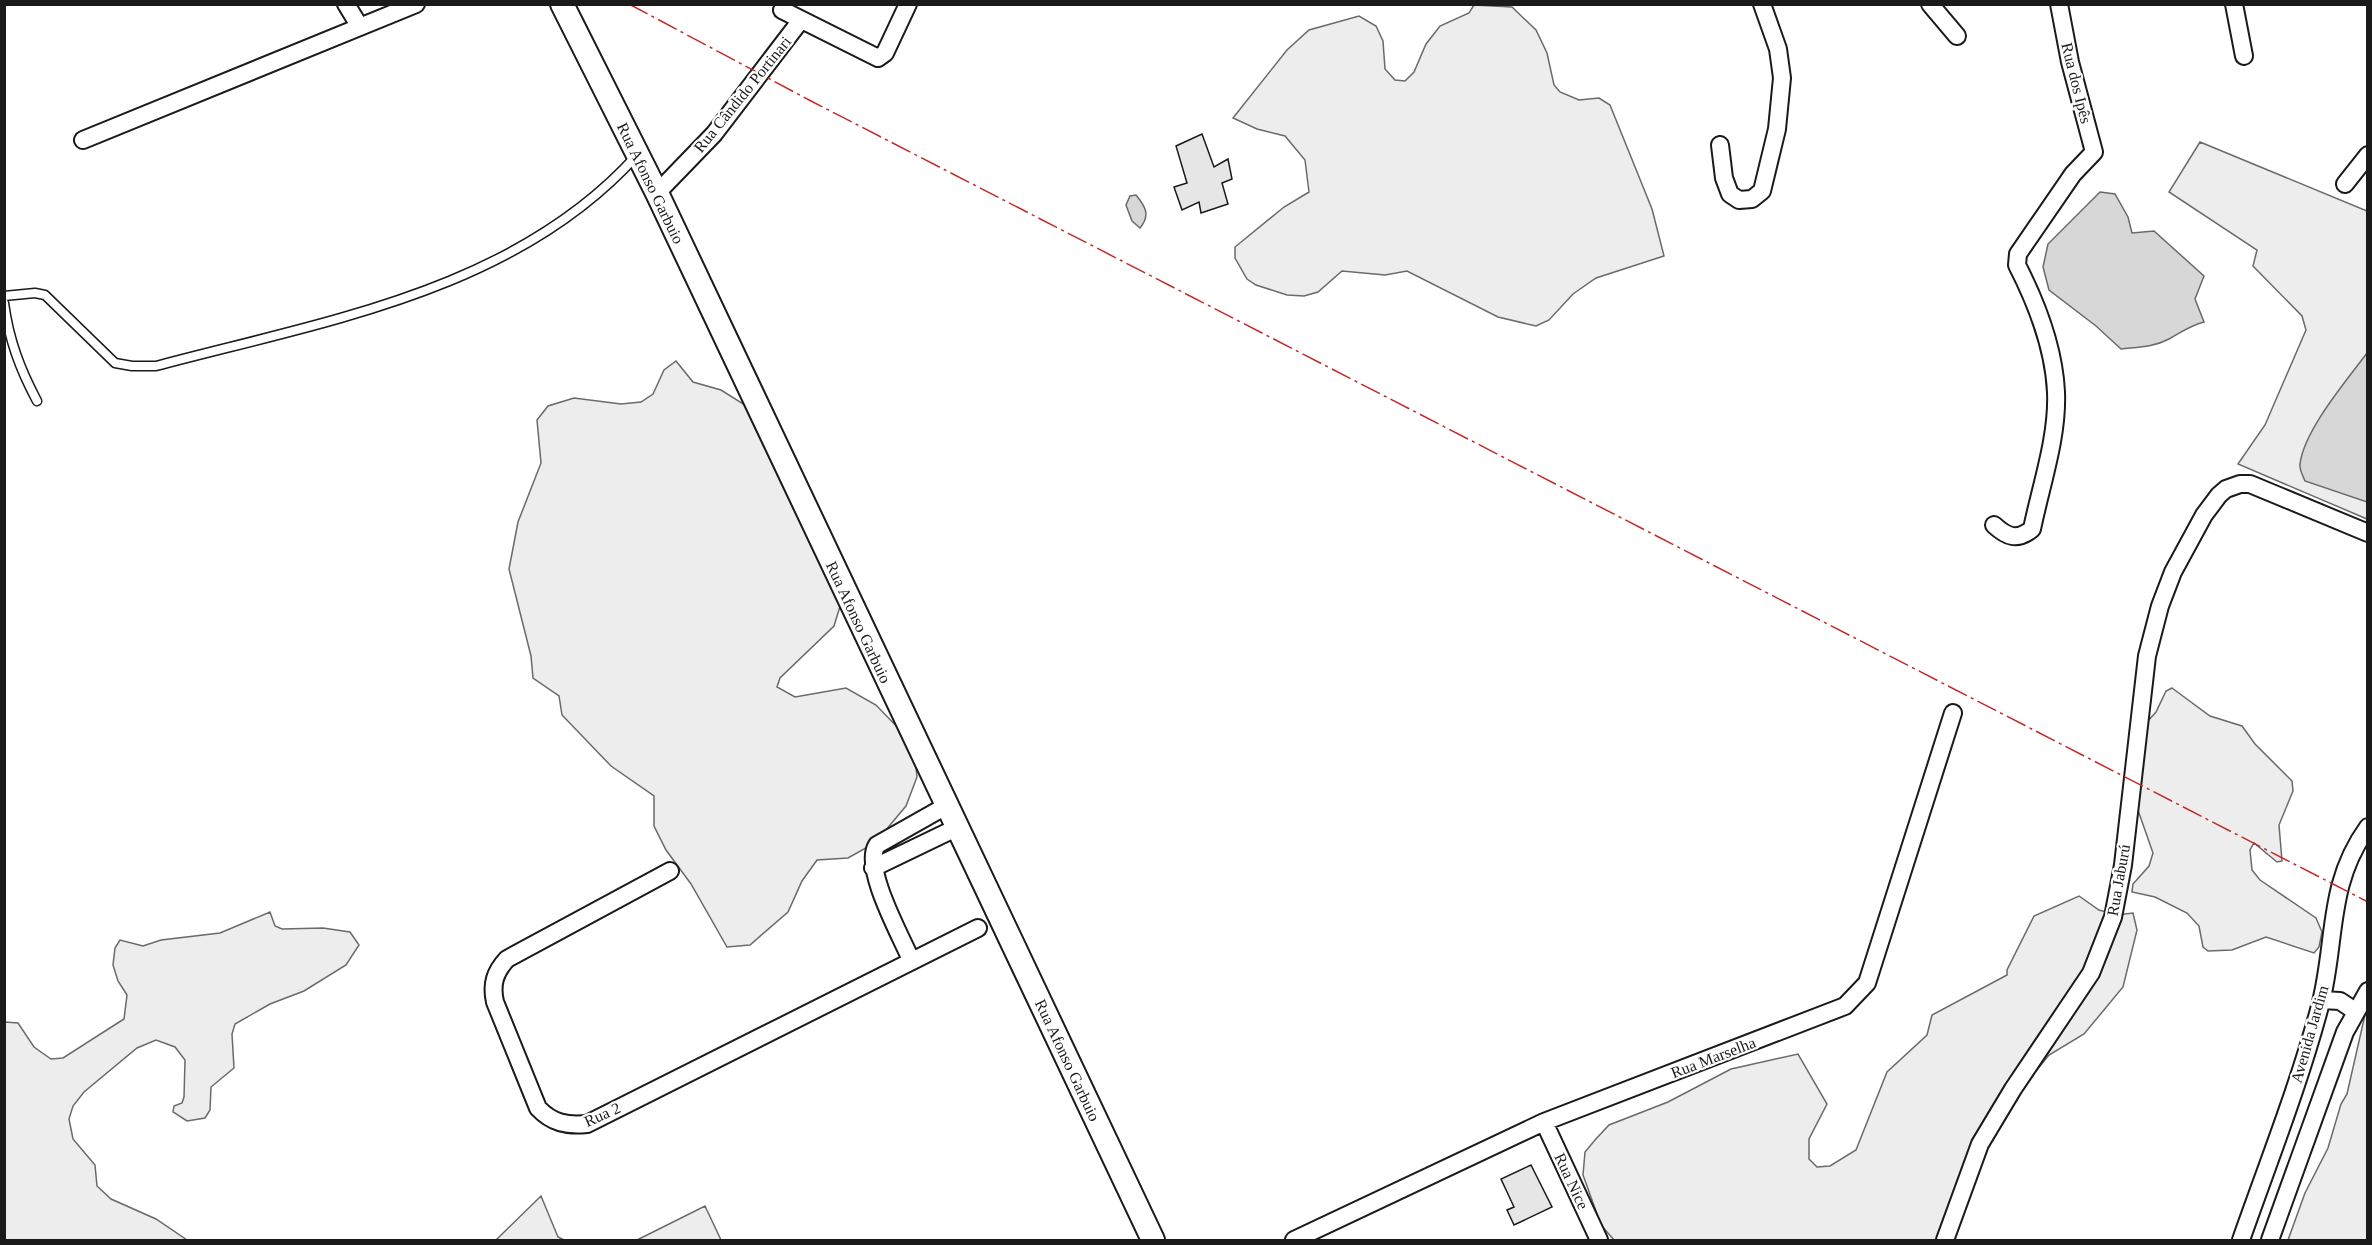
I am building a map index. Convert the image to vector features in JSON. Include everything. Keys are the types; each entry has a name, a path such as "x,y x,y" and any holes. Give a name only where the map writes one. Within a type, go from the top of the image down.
{"street":[{"path":"346,4 360,27"},
{"path":"82,140 416,4"},
{"name":"Rua Afonso Garbuio","path":"562,4 657,193 1153,1240"},
{"name":"Rua Cândido Portinari","path":"782,10 878,58 885,53 908,4"},
{"path":"1720,145 1724,178 1730,194 1739,200 1752,199 1762,190 1777,129 1782,78 1778,49 1762,4"},
{"path":"1930,4 1957,36"},
{"name":"Rua dos Ipês","path":"1994,525 2004,534 2014,538 2024,536 2032,529 2053,431 2056,394 2051,350 2017,265 2018,254 2073,174 2094,152 2070,62 2059,4"},
{"path":"2234,4 2244,56"},
{"name":"Rua Cândido Portinari","path":"657,193 714,134 801,20"},
{"path":"2345,184 2367,155"},
{"name":"Rua Jaburú","path":"1946,1240 1980,1144 2013,1089 2091,973 2113,917 2123,865 2147,656 2160,606 2173,572 2204,514 2226,489 2250,484 2367,533"},
{"name":"Rua Marselha","path":"1294,1240 1544,1122 1845,1006 1859,994 1867,983 1953,713"},
{"path":"911,960 874,875 873,850 877,845 946,806"},
{"name":"Avenida Jardim","path":"2241,1240 2316,1022 2322,1000 2342,875 2352,848 2367,827"},
{"path":"873,868 956,828"},
{"name":"Rua 2","path":"670,871 507,959 496,974 493,988 495,1002 538,1108 546,1117 566,1125 586,1124 978,928"},
{"name":"Avenida Jardim","path":"2270,1240 2344,1032 2367,991"},
{"path":"2322,1000 2340,1001 2355,1011"},
{"path":"2316,1022 2325,1028 2344,1032"},
{"name":"Rua Nice","path":"1544,1122 1599,1240"}],"lane":[{"path":"4,296 35,293 45,295 115,363 156,366 422,293 476,271 535,240 560,222 618,176 637,155"},
{"path":"4,303 7,328 16,361 37,401"}],"shaded area":[{"path":"1474,5 1512,7 1536,30 1547,53 1554,85 1560,92 1579,100 1599,98 1610,105 1652,209 1664,256 1596,278 1573,294 1549,320 1536,326 1498,317 1407,271 1385,275 1342,271 1318,292 1304,296 1287,295 1256,285 1247,279 1235,258 1235,247 1284,207 1309,192 1305,160 1285,136 1257,129 1233,118 1287,50 1309,30 1359,16 1376,26 1383,41 1385,69 1395,80 1405,81 1414,72 1426,44 1440,26 1469,13"},
{"path":"2200,142 2367,211 2367,519 2238,464 2265,425 2306,330 2302,316 2253,266 2257,250 2169,192"},
{"path":"2100,192 2115,194 2128,217 2132,233 2154,231 2204,276 2195,299 2204,322 2158,344 2121,349 2096,326 2049,290 2043,267 2048,244"},
{"path":"1136,195 1146,211 1140,228 1132,221 1126,205 1130,196"},
{"path":"2367,353 2367,502 2305,481 2300,466 2309,436 2338,391"},
{"path":"676,361 693,382 721,390 745,405 763,428 842,600 834,626 780,678 777,687 795,697 846,688 876,705 903,733 915,757 917,777 906,806 875,843 848,858 817,860 802,881 788,912 750,945 727,947 691,884 666,850 654,826 654,796 611,766 562,715 559,696 533,678 531,656 509,569 518,522 541,463 537,420 548,406 574,398 621,404 641,402 653,394 664,370"},
{"path":"2172,688 2210,716 2242,726 2255,744 2292,781 2293,791 2279,825 2282,861 2277,862 2254,843 2250,850 2252,870 2260,880 2316,918 2322,932 2319,947 2314,953 2266,937 2232,950 2208,951 2203,947 2199,926 2187,913 2155,897 2132,892 2133,884 2149,866 2153,853 2133,796 2136,734 2156,712 2166,691"},
{"path":"2079,896 2099,910 2117,915 2133,913 2137,930 2123,987 2084,1034 2049,1055 2036,1071 2011,1090 1941,1240 1614,1240 1601,1225 1583,1175 1585,1152 1595,1140 1609,1125 1668,1102 1731,1069 1798,1054 1827,1104 1809,1139 1809,1159 1817,1167 1830,1166 1856,1150 1887,1072 1927,1035 1932,1015 2007,975 2007,970 2034,916"},
{"path":"270,912 275,926 282,929 323,928 350,932 359,945 346,965 304,991 270,1004 235,1024 232,1034 234,1068 211,1087 210,1110 205,1118 187,1121 173,1112 174,1106 182,1103 184,1097 185,1060 175,1047 156,1040 137,1048 84,1092 73,1106 69,1119 73,1139 95,1165 97,1186 111,1199 156,1219 187,1240 5,1240 5,1022 18,1023 34,1047 51,1059 63,1058 124,1019 127,995 118,981 113,965 115,948 120,940 143,946 161,940 220,933"},
{"path":"2367,1006 2367,1240 2288,1240 2305,1193 2328,1148 2341,1104 2347,1094"},
{"path":"541,1196 558,1237 564,1240 496,1240"},
{"path":"705,1206 721,1240 637,1240"}],"building":[{"path":"1202,134 1214,167 1228,159 1232,179 1222,183 1228,204 1201,213 1199,202 1182,210 1174,187 1187,183 1176,146"},
{"path":"1531,1165 1552,1207 1514,1225 1507,1210 1514,1207 1501,1179"}],"power":[{"path":"629,4 811,101 2368,902"}]}
